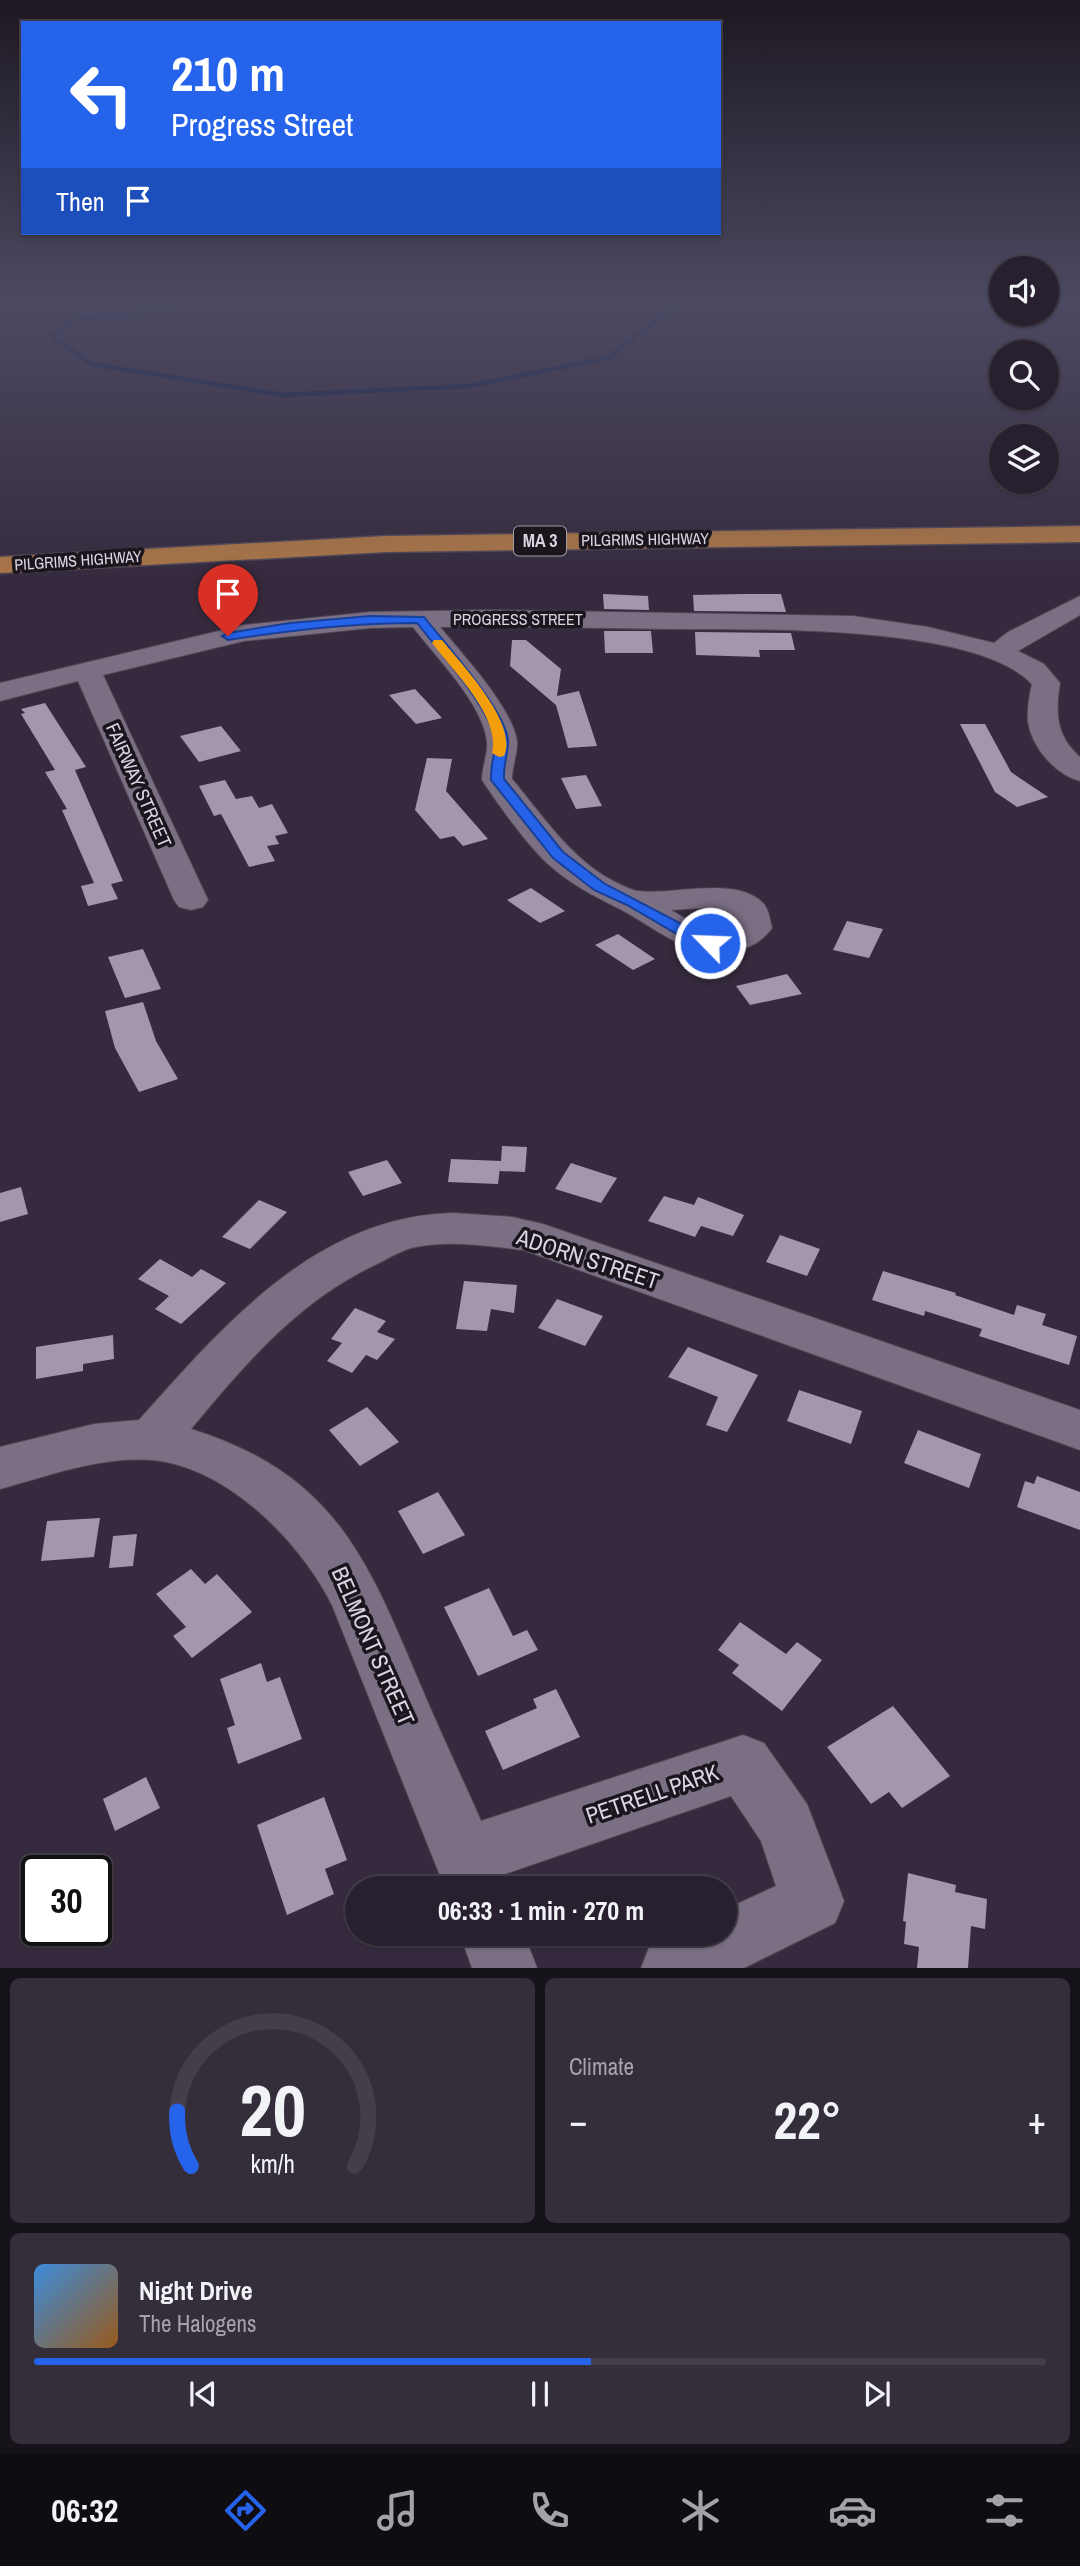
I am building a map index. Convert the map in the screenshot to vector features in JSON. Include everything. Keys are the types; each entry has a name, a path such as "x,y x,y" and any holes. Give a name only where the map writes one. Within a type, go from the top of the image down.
{"highway":[{"name":"PILGRIMS HIGHWAY","path":"0,547 401,527 1080,517"},
{"name":"PILGRIMS HIGHWAY","path":"0,565 386,544 1080,534"}],"street":[{"path":"1080,604 1018,638 999,653 1040,673 1046,683 1040,711 1043,729 1055,748 1080,772"},
{"path":"420,619 481,698 497,725 502,742 496,766 498,780 508,795 558,855 600,887 632,902"},
{"name":"PROGRESS STREET","path":"0,692 244,633 370,620 853,624 894,629 999,653"},
{"name":"FAIRWAY STREET","path":"87,670 191,900"},
{"name":"ADORN STREET","path":"151,1440 259,1318 303,1282 341,1258 409,1233 466,1228 527,1235 1080,1430"},
{"name":"BELMONT STREET","path":"0,1468 100,1444 151,1440 183,1446 218,1461 263,1486 300,1517 330,1552 360,1609 470,1873"},
{"name":"PETRELL PARK","path":"470,1873 743,1763 786,1825 813,1901 673,1968"},
{"path":"497,1946 505,1968"}],"building":[{"path":"603,594 648,596 649,610 604,609"},
{"path":"781,594 786,612 694,611 693,595"},
{"path":"604,631 651,631 653,653 605,653"},
{"path":"695,632 791,633 795,650 759,650 760,657 696,655"},
{"path":"512,640 526,640 561,669 557,696 579,691 597,746 568,748 556,705 510,666"},
{"path":"415,689 442,718 416,724 389,695"},
{"path":"45,703 86,767 75,770 123,881 111,884 118,899 88,906 81,886 94,883 62,810 67,809 45,772 55,770 21,714 25,713 21,709"},
{"path":"960,724 985,724 1011,772 1048,797 1017,807 995,792"},
{"path":"221,726 241,751 199,762 180,736"},
{"path":"427,758 452,759 446,791 488,839 463,846 454,836 440,839 415,810"},
{"path":"586,775 602,806 576,809 561,778"},
{"path":"225,780 236,799 252,796 259,808 272,804 288,833 275,836 279,844 267,846 275,861 249,867 221,814 214,816 199,786"},
{"path":"531,888 565,911 540,923 507,900"},
{"path":"847,921 883,929 869,958 833,950"},
{"path":"618,934 655,959 633,970 595,945"},
{"path":"143,949 161,989 125,998 108,957"},
{"path":"787,974 802,994 750,1005 736,986"},
{"path":"143,1002 156,1041 178,1079 139,1092 115,1048 105,1011"},
{"path":"502,1146 527,1147 525,1172 500,1171 500,1168 498,1184 448,1182 451,1159 501,1161"},
{"path":"387,1160 402,1183 363,1196 348,1172"},
{"path":"571,1163 617,1178 601,1203 555,1189"},
{"path":"21,1187 28,1214 0,1222 0,1193"},
{"path":"664,1196 694,1205 698,1197 744,1215 733,1236 701,1226 695,1237 648,1221"},
{"path":"259,1200 287,1212 250,1249 222,1237"},
{"path":"780,1235 820,1249 807,1276 766,1262"},
{"path":"160,1259 192,1277 201,1269 226,1283 181,1324 155,1309 169,1296 138,1279"},
{"path":"883,1271 956,1293 955,1295 1014,1315 1017,1305 1046,1314 1042,1325 1077,1336 1069,1365 979,1336 982,1329 925,1311 924,1316 872,1300"},
{"path":"464,1281 517,1285 514,1313 491,1309 487,1331 456,1329"},
{"path":"557,1299 603,1316 585,1346 538,1328"},
{"path":"355,1308 386,1321 377,1332 395,1339 377,1360 366,1355 352,1373 327,1361 342,1343 331,1339"},
{"path":"113,1335 114,1359 83,1364 83,1371 36,1379 36,1347"},
{"path":"688,1347 758,1375 727,1432 706,1425 718,1397 668,1377"},
{"path":"799,1390 862,1411 851,1444 787,1421"},
{"path":"367,1407 399,1442 360,1466 329,1430"},
{"path":"918,1430 981,1454 969,1488 904,1463"},
{"path":"1037,1476 1080,1492 1080,1530 1017,1507 1025,1481 1034,1484"},
{"path":"438,1492 465,1535 423,1554 398,1511"},
{"path":"100,1518 94,1557 41,1561 47,1521"},
{"path":"137,1534 133,1566 109,1568 113,1536"},
{"path":"191,1569 205,1584 217,1574 252,1612 192,1658 173,1636 186,1627 156,1594"},
{"path":"489,1588 513,1636 527,1630 538,1650 478,1676 444,1607"},
{"path":"740,1622 786,1654 797,1642 822,1660 782,1711 732,1673 739,1665 718,1650"},
{"path":"261,1663 267,1682 280,1677 302,1739 238,1764 227,1728 235,1725 220,1679"},
{"path":"556,1689 580,1737 503,1770 485,1731 537,1708 533,1699"},
{"path":"893,1706 950,1776 902,1808 889,1792 871,1804 827,1747"},
{"path":"146,1777 160,1808 115,1831 103,1799"},
{"path":"324,1797 347,1860 325,1869 334,1894 287,1915 257,1825"},
{"path":"908,1873 956,1885 955,1892 987,1899 985,1929 971,1926 968,1968 917,1968 919,1947 904,1944 906,1922 903,1921"}],"waterway":[{"path":"282,395 286,395"}],"slow traffic":[{"path":"438,643 481,698 497,725 502,742 499,753"}],"route":[{"path":"228,636 290,626 420,619 481,698 497,725 502,742 496,766 498,780 558,855 600,887 632,902 692,937 710,943"}]}
